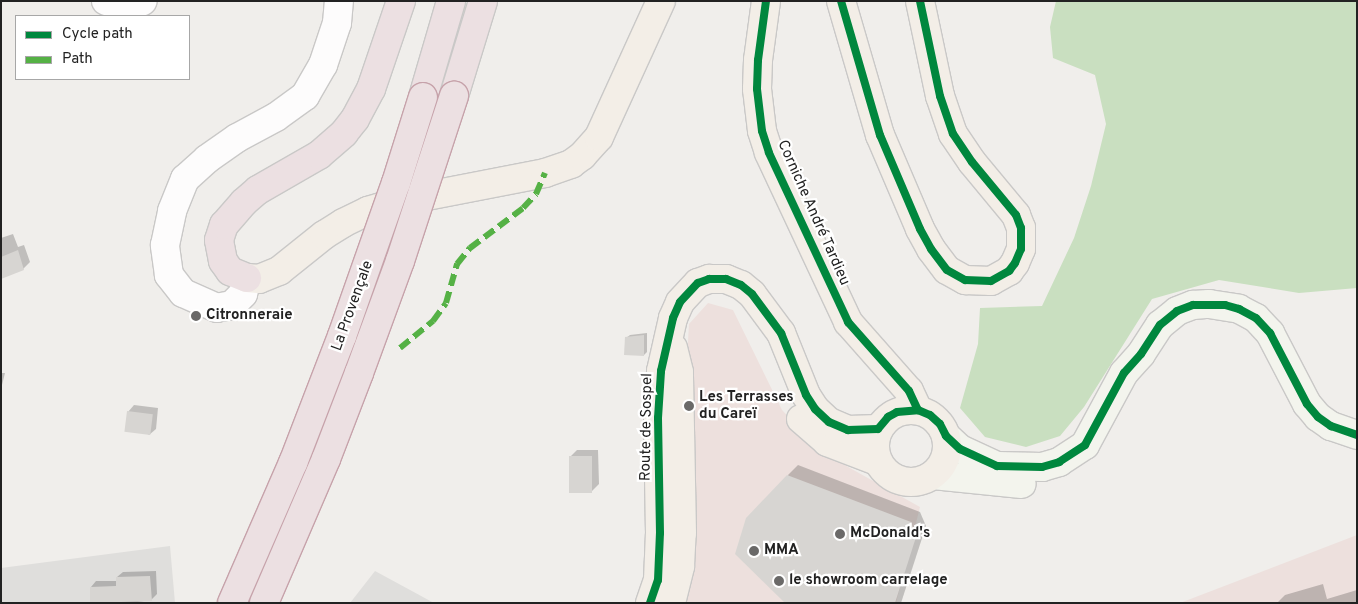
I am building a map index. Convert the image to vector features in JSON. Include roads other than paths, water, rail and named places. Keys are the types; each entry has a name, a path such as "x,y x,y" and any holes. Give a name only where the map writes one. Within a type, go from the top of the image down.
{"highway":[{"path":"247,278 230,271 223,261 219,240 224,225 232,214 258,190 318,155 344,132 355,119 370,89 401,1"},
{"name":"La Provençale","path":"232,603 293,463 384,220 452,1"},
{"name":"La Provençale","path":"264,603 326,459 400,261 483,1"}],"main road":[{"path":"247,278 259,279 279,271 324,234 343,222 368,211 401,201 545,173 565,166 582,156 599,137 661,1"},
{"name":"Corniche André Tardieu","path":"766,1 758,60 757,89 762,131 769,153 848,322 909,391 918,410"},
{"path":"841,1 880,135 920,229 931,249 947,270 965,280 991,281 1009,271 1015,263 1021,249 1021,228 1016,215 972,162 953,134 940,96 920,1"},
{"name":"Route de Sospel","path":"650,603 658,580 660,533 658,418 661,371 669,334 680,302 698,282 709,279 726,279 741,285 752,294 781,333 806,395 815,409 829,422 848,430 883,423"},
{"path":"883,423 897,412 918,410 930,415 940,424 946,436 960,449 998,466 1042,467 1060,462 1085,445 1124,373 1142,354 1160,325 1177,311 1193,305 1209,304 1239,309 1256,318 1270,333 1307,404 1318,417 1331,426 1357,435"},
{"path":"761,308 766,342 777,376 792,407 802,421 827,442 878,461"},
{"name":"Route de Sospel","path":"669,334 679,372 682,532 680,566 671,603"},
{"path":"892,373 883,423 875,440 878,461 885,471 895,479 908,482 921,481 933,476 998,483 1042,485 1066,479 1086,467 1099,454 1139,378 1142,354"},
{"path":"933,476 946,458 946,436"}],"street":[{"path":"106,1 127,8 144,1"},
{"path":"247,278 243,294 232,305 217,308 183,293 169,275 165,245 172,211 186,179 206,160 236,138 276,118 305,96 323,65 337,23 339,1"}],"place":[{"name":"Citronneraie","path":"196,316"},
{"name":"Les Terrasses du Careï","path":"689,406"},
{"name":"McDonald's","path":"840,534"},
{"name":"MMA","path":"754,551"},
{"name":"le showroom carrelage","path":"779,581"}]}
